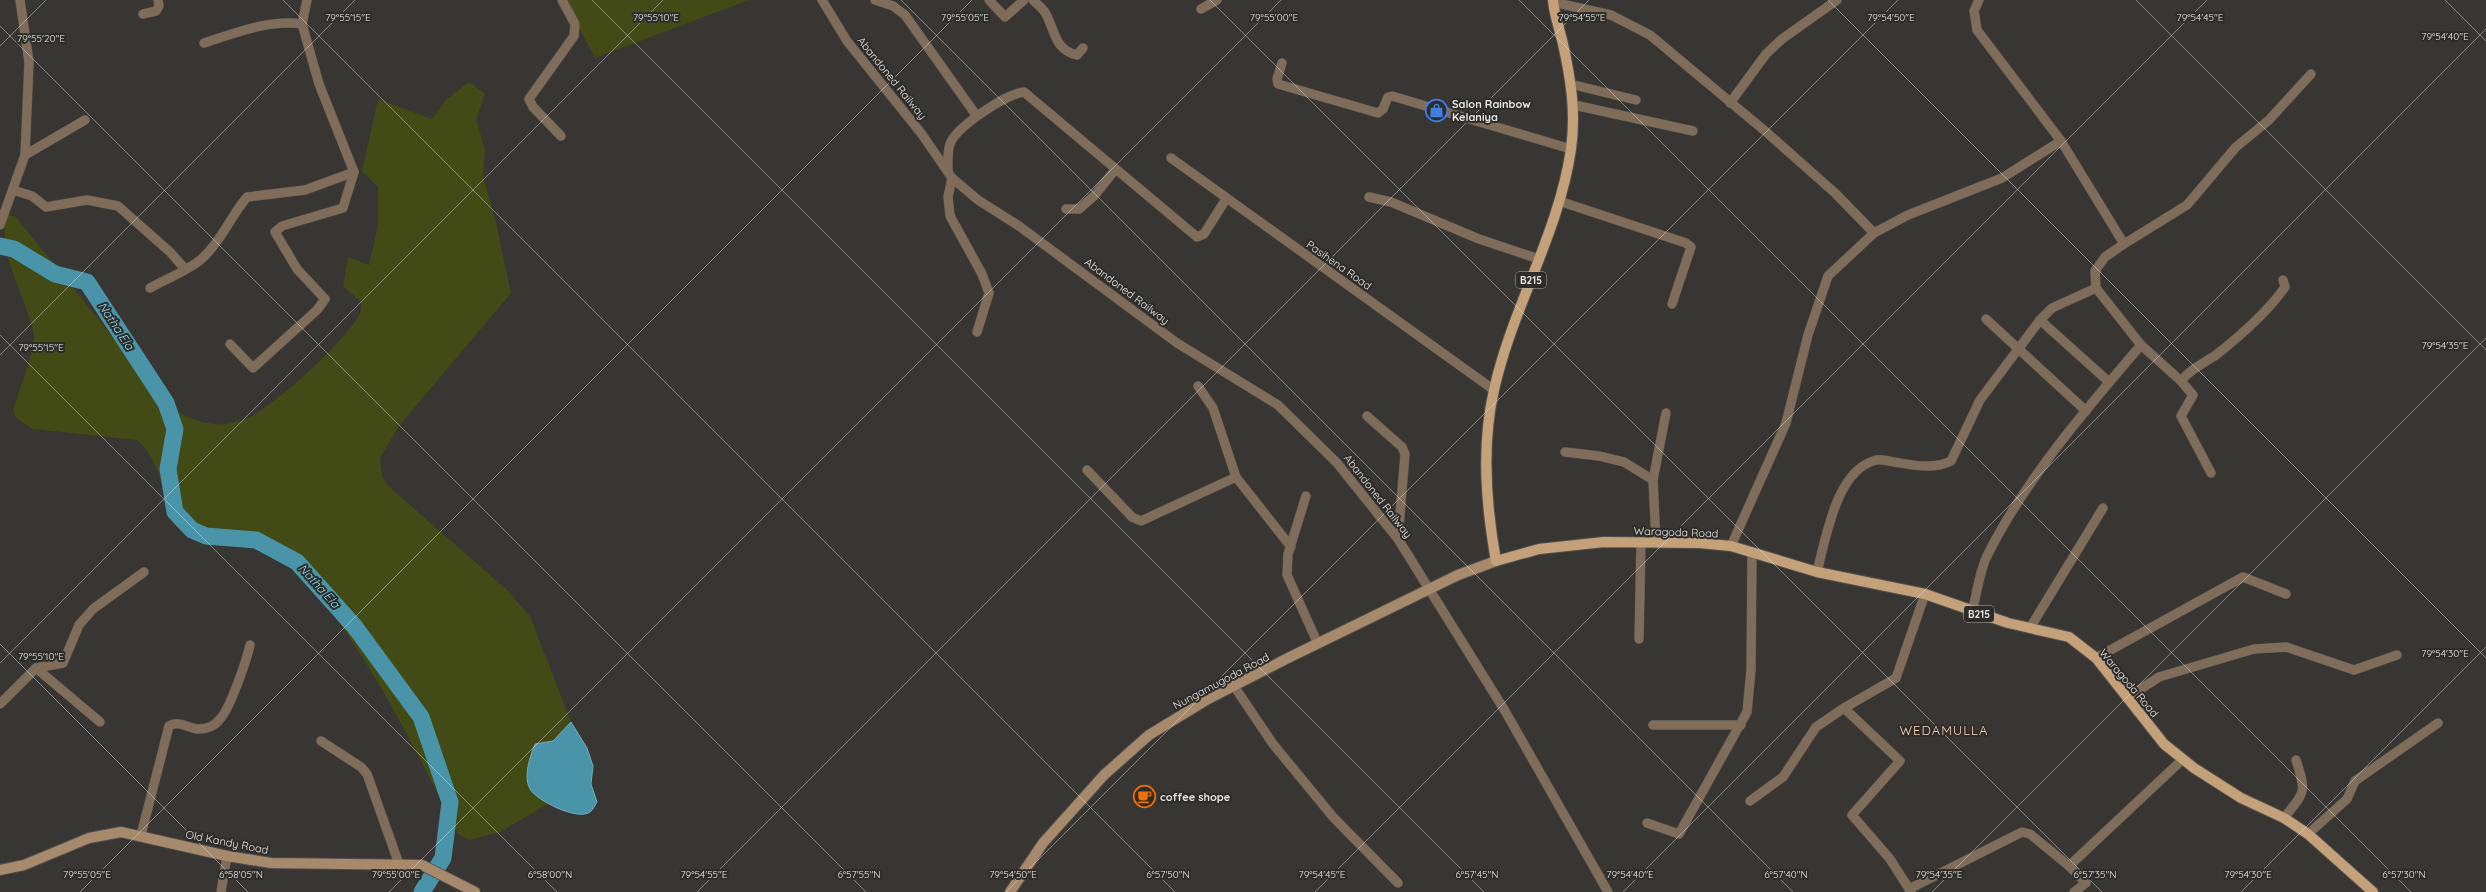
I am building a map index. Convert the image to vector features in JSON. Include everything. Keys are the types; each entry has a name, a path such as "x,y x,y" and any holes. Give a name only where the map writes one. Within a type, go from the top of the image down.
{"main road":[{"name":"B215","path":"1496,561 1487,511 1486,461 1494,390 1507,343 1560,201 1571,150 1574,105 1553,1"},
{"name":"Waragoda Road","path":"1496,561 1539,550 1604,542 1656,542 1731,546 1817,572 1925,594 1972,612 2069,637 2096,658 2164,744 2183,759 2241,798 2284,818 2308,834 2373,892"}],"street":[{"path":"0,225 25,154 30,62 20,0"},
{"path":"143,14 156,11 159,6 158,0"},
{"path":"230,344 253,368 321,304 324,299 297,269 275,232 282,226 343,208 354,172 319,84 302,24 307,0"},
{"path":"561,136 533,107 529,99 574,36 574,24 562,0"},
{"name":"Abandoned Railway","path":"822,0 847,42 921,133 950,175 978,200 1019,226 1178,343 1278,406 1337,463 1398,539 1427,590 1505,711 1608,892"},
{"path":"874,0 894,6 905,15 976,115"},
{"path":"989,0 1004,17 1024,0"},
{"path":"1033,0 1045,12 1053,36 1068,51 1077,54 1083,48"},
{"path":"1201,9 1216,0"},
{"path":"1730,103 1766,54 1806,21 1837,0"},
{"path":"1979,0 1974,11 1977,30 2060,141 2124,244"},
{"path":"1553,1 1611,15 1650,35 1835,193 1874,233"},
{"path":"204,43 240,32 288,22 302,24"},
{"path":"1282,63 1277,79 1278,84 1378,112 1383,109 1388,97 1392,96 1571,150"},
{"path":"2211,474 2181,416 2193,395 2181,381 2141,345 2096,288 2095,271 2105,257 2187,205 2236,147 2268,120 2311,74"},
{"path":"1570,84 1636,100"},
{"path":"977,332 989,293 982,274 950,216 948,197 950,144 976,115 1016,93 1024,92 1115,170 1197,237 1204,234 1226,199"},
{"path":"1574,105 1693,130"},
{"path":"25,154 85,120"},
{"path":"1731,546 1786,423 1808,335 1828,276 1874,233 1908,215 2002,178 2060,141"},
{"name":"Pasihena Road","path":"1171,158 1226,199 1494,390"},
{"path":"1066,209 1079,209 1094,196 1115,170"},
{"path":"150,288 200,260 221,236 234,212 247,197 305,190 354,172"},
{"path":"13,190 32,196 46,206 87,200 118,206 170,252 186,269"},
{"path":"1369,197 1390,202 1478,239 1539,259"},
{"path":"1560,201 1686,243 1691,247 1672,304"},
{"path":"2181,381 2192,369 2223,349 2276,300 2285,288 2283,280"},
{"path":"1817,572 1832,514 1846,483 1858,469 1877,460 1925,467 1945,464 1951,461 1980,400 2040,320 2052,308 2096,288"},
{"path":"1986,319 2086,411"},
{"path":"2040,320 2109,382"},
{"path":"1972,612 1986,557 2017,505 2086,411 2141,345"},
{"path":"1198,386 1213,408 1236,476 1291,547"},
{"path":"1656,542 1653,480 1666,413"},
{"path":"1367,416 1402,447 1405,454 1398,539"},
{"path":"1565,452 1599,456 1624,462 1653,480"},
{"path":"1087,470 1132,517 1141,521 1236,476"},
{"path":"1306,496 1288,554 1287,575 1318,644"},
{"path":"2030,628 2103,508"},
{"path":"1639,639 1641,542"},
{"path":"1647,823 1678,834 1747,712 1751,670 1752,552"},
{"name":"Nungamugoda Road","path":"1010,892 1043,843 1104,775 1149,735 1234,686 1458,575 1496,561"},
{"path":"0,704 36,668 63,663 79,625 93,609 144,572"},
{"path":"2096,658 2243,577 2286,594"},
{"path":"1750,801 1783,777 1816,727 1844,708 1896,678 1925,594"},
{"path":"141,835 169,726 177,723 193,728 208,728 219,721 246,666 250,645"},
{"path":"2127,698 2159,677 2254,649 2286,647 2354,670 2397,655"},
{"path":"36,668 100,722"},
{"path":"1234,686 1273,744 1333,817 1398,883"},
{"path":"1844,708 1900,761 1852,816 1890,859 1910,891 2022,832 2030,834 2069,866 2086,883 2074,892"},
{"path":"2308,834 2347,799 2355,781 2438,723"},
{"path":"1653,726 1741,725"},
{"path":"321,741 361,767 368,774 399,864"},
{"path":"2069,866 2183,759"},
{"path":"2284,818 2302,794 2305,786 2296,760"},
{"name":"Old Kandy Road","path":"0,870 24,865 96,836 120,832 141,835 227,856 271,863 422,865 475,892"},
{"path":"221,892 227,856"}],"green space":[{"path":"564,0 749,0 595,58"},
{"path":"469,82 485,94 476,120 485,149 483,176 496,223 511,293 399,426 380,458 382,476 386,484 506,589 530,616 571,722 553,741 535,744 530,789 548,804 500,832 470,840 458,834 390,703 359,653 324,601 293,566 272,549 251,539 205,535 191,529 176,514 152,459 137,440 33,429 16,418 13,410 29,360 34,336 10,264 4,233 5,216 15,216 166,403 183,415 202,422 222,424 243,420 255,414 288,390 338,343 360,314 361,302 343,286 348,257 369,265 378,225 378,187 362,171 378,99 432,119 446,100"}],"water":[{"path":"571,722 587,748 593,766 591,784 597,802 590,812 584,814 568,812 541,799 530,789 527,778 528,766 535,744 553,741"}],"waterway":[{"name":"Natha Ela","path":"0,246 14,249 55,274 87,282 166,403 175,429 168,469 175,512 192,530 206,536 256,540 297,562 355,627 421,717 450,802 443,858 422,892"}],"place":[{"name":"Salon Rainbow Kelaniya","path":"1437,110"},
{"name":"coffee shope","path":"1145,797"}],"district":[{"name":"WEDAMULLA","path":"1944,730"}]}
